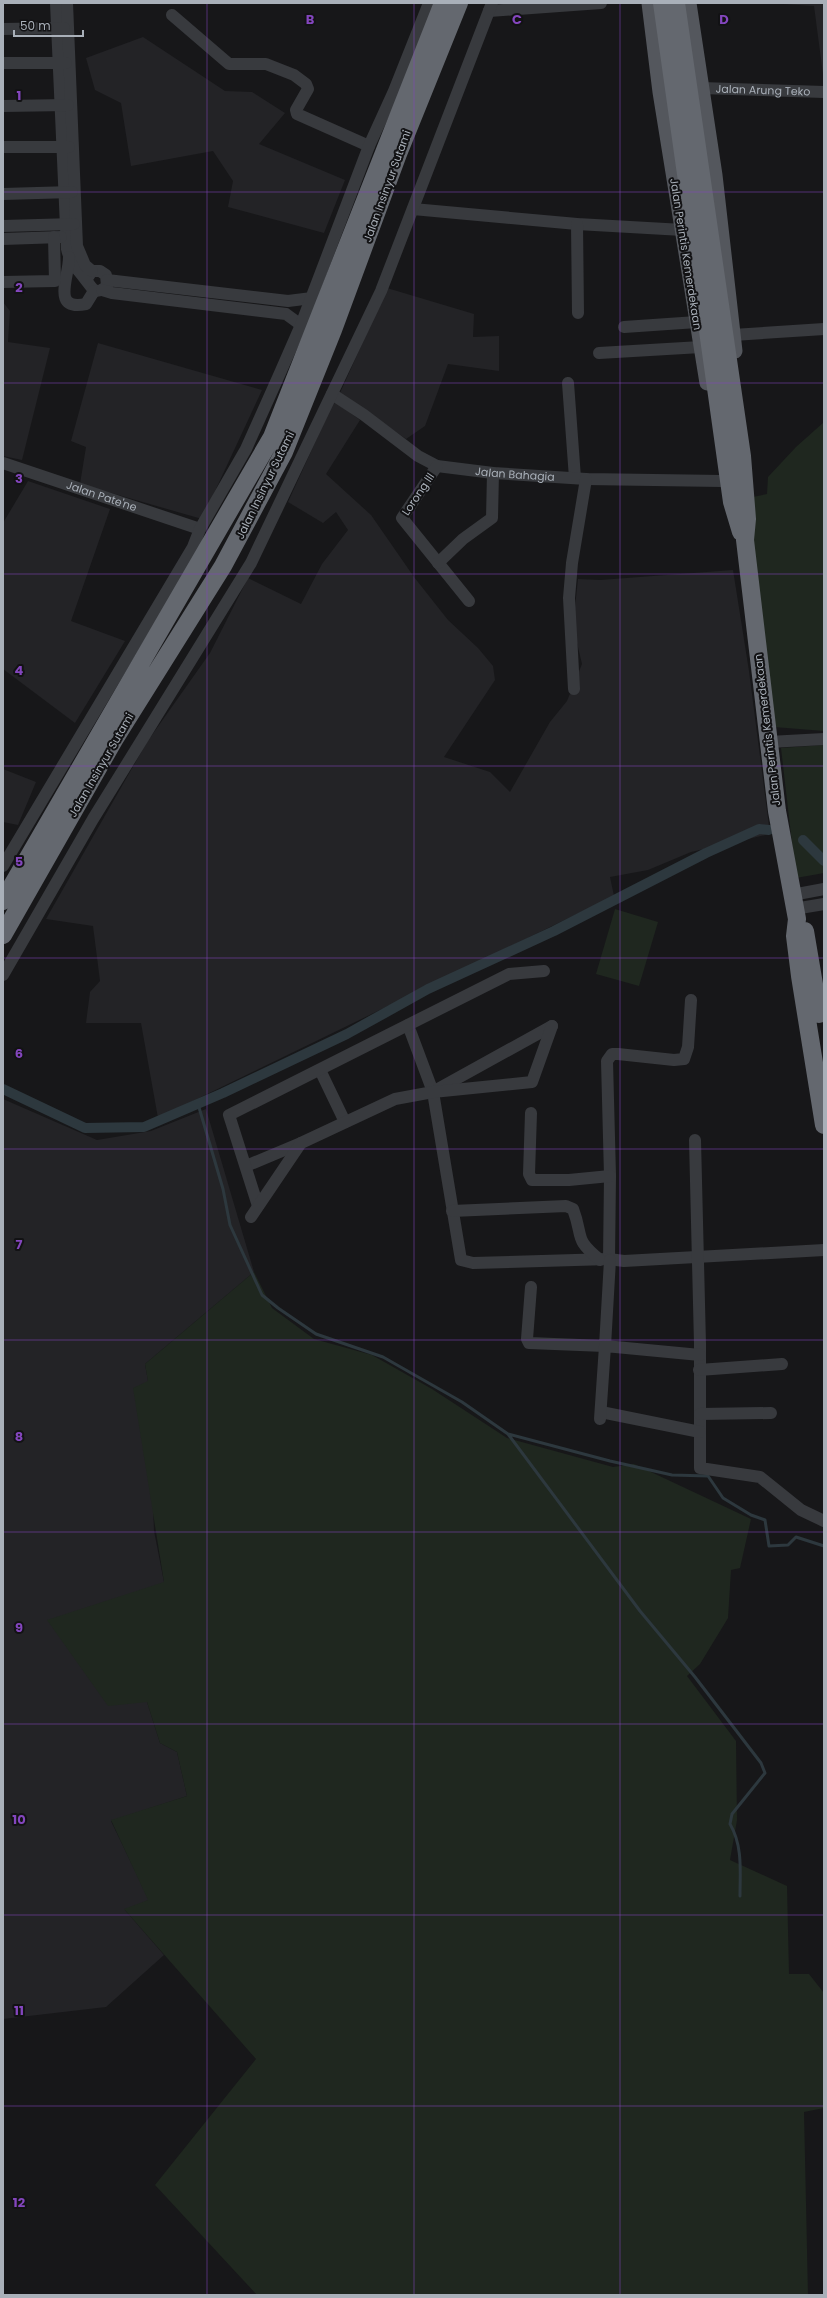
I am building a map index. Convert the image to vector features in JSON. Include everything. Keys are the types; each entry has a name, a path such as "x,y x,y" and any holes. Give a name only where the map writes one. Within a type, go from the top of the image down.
{"highway":[{"name":"Jalan Insinyur Sutami","path":"3,902 272,437 443,3"},
{"name":"Jalan Insinyur Sutami","path":"3,935 114,740 223,566 284,452 350,286 398,154 459,3"},
{"name":"Jalan Perintis Kemerdekaan","path":"662,3 777,741 776,811 794,908 795,936 800,976 821,1092 824,1125"},
{"name":"Jalan Perintis Kemerdekaan","path":"676,3 719,291 739,501"},
{"name":"Jalan Perintis Kemerdekaan","path":"794,908 806,933 824,1048"}],"main road":[{"name":"Jalan Perintis Kemerdekaan","path":"649,3 660,92 724,493 739,501 750,485 715,175 701,88 690,3"}],"street":[{"path":"56,3 62,28 70,224 79,255 85,264 89,275 89,287 288,302 312,298"},
{"path":"62,28 67,3"},
{"path":"3,866 193,547 200,529 246,449 301,325 369,146 394,91 429,3"},
{"path":"3,976 105,799 251,563 381,291 491,7 601,3"},
{"path":"172,15 229,64 266,64 299,79 308,89 296,110 297,114 369,146"},
{"path":"3,29 62,28"},
{"path":"3,63 64,63"},
{"name":"Jalan Arung Teko","path":"701,88 824,92"},
{"path":"3,106 66,105"},
{"path":"3,147 67,147"},
{"path":"3,194 69,193"},
{"path":"413,209 577,224 683,230"},
{"path":"3,226 70,224"},
{"path":"3,282 55,281 60,237 70,224"},
{"path":"577,224 578,313"},
{"path":"3,239 60,237"},
{"path":"60,237 69,257 89,275"},
{"path":"69,257 69,269 64,287 64,297 68,303 78,306 86,304 101,287 106,274 100,271 89,275"},
{"path":"101,287 112,293 286,314 301,325"},
{"path":"286,314 290,306 288,302"},
{"path":"624,327 697,322"},
{"path":"733,335 824,329"},
{"path":"599,353 701,347"},
{"path":"568,383 580,479 569,598 574,689"},
{"name":"Jalan Bahagia","path":"332,394 364,415 418,456 437,466 493,473 580,479 722,481"},
{"name":"Jalan Pate'ne","path":"3,463 200,529"},
{"name":"Lorong lll","path":"437,466 401,516 404,522 438,563"},
{"path":"469,601 438,563 463,539 492,518 493,473"},
{"path":"777,741 824,739"},
{"path":"794,908 824,889"},
{"path":"794,908 824,904"},
{"path":"258,1206 229,1115 509,974 544,971"},
{"path":"691,1000 688,1047 684,1059 674,1060 612,1054 607,1061 610,1176 606,1260 605,1346 601,1415 700,1432"},
{"path":"408,1025 433,1092 459,1256 465,1263 696,1258 824,1250"},
{"path":"246,1166 301,1143 395,1099 433,1092 532,1082 552,1026 433,1092"},
{"path":"320,1070 345,1122"},
{"path":"531,1113 528,1174 532,1180 610,1176"},
{"path":"695,1140 701,1469 760,1477 801,1510 824,1521"},
{"path":"251,1217 301,1143"},
{"path":"452,1211 566,1206 573,1209 579,1240 585,1248 606,1260"},
{"path":"531,1287 527,1339 529,1342 605,1346 700,1355"},
{"path":"699,1370 782,1364"},
{"path":"700,1414 771,1414"}],"shaded area":[{"path":"767,3 824,3 824,82 814,6"},
{"path":"143,37 225,91 252,92 285,113 259,144 345,180 324,233 228,207 233,181 213,151 131,166 121,103 95,90 86,58"},
{"path":"387,288 474,314 473,337 499,336 499,371 448,364 425,426 406,439 340,393"},
{"path":"3,302 10,311 8,342 50,348 22,460 3,456"},
{"path":"98,343 262,390 202,519 80,484 86,447 71,441"},
{"path":"334,401 360,420 326,474 371,515 414,577 448,620 478,648 493,666 495,680 444,757 490,772 510,792 550,722 567,701 582,664 573,626 578,579 600,580 733,570 749,671 770,834 691,852 648,870 610,877 614,896 158,1118 141,1023 86,1023 90,992 100,981 93,926 46,919 147,742 210,653 248,578 301,604 322,564 348,530 336,512 323,523 288,502"},
{"path":"824,422 824,731 774,727 748,498 767,494 768,477 796,447"},
{"path":"28,481 110,509 71,621 125,641 75,723 3,669 3,523"},
{"path":"824,745 824,873 796,878 781,748"},
{"path":"3,769 36,782 18,825 3,822"},
{"path":"615,909 658,922 639,986 596,974"},
{"path":"3,1099 97,1140 151,1131 206,1109 254,1272 145,1364 148,1381 154,1531 164,1582 147,1702 160,1743 177,1752 187,1796 111,1821 149,1900 125,1910 164,1955 106,2007 3,2019"},
{"path":"254,1272 272,1308 314,1339 372,1355 432,1389 507,1438 613,1467 634,1464 751,1519 740,1568 731,1570 728,1618 700,1664 687,1676 736,1741 737,1820 730,1860 787,1886 789,1974 809,1974 824,1993 824,2108 804,2112 808,2295 257,2295 155,2185 256,2059 124,1909 148,1900 111,1820 187,1796 177,1752 160,1743 147,1702 108,1706 47,1620 164,1582 133,1388 148,1381 145,1364"}],"waterway":[{"path":"3,1089 85,1128 144,1127 223,1093 347,1034 428,989 554,931 706,853 759,829 769,830"},
{"path":"803,840 824,861"},
{"path":"198,1104 223,1189 230,1225 262,1295 278,1308 316,1334 383,1357 462,1402 508,1434 610,1461 672,1475 708,1476 723,1498 751,1515 765,1520 769,1546 788,1545 796,1537 824,1546"},
{"path":"508,1434 640,1611 695,1677 761,1763 765,1773 732,1814 730,1824 739,1850 740,1896"}]}
